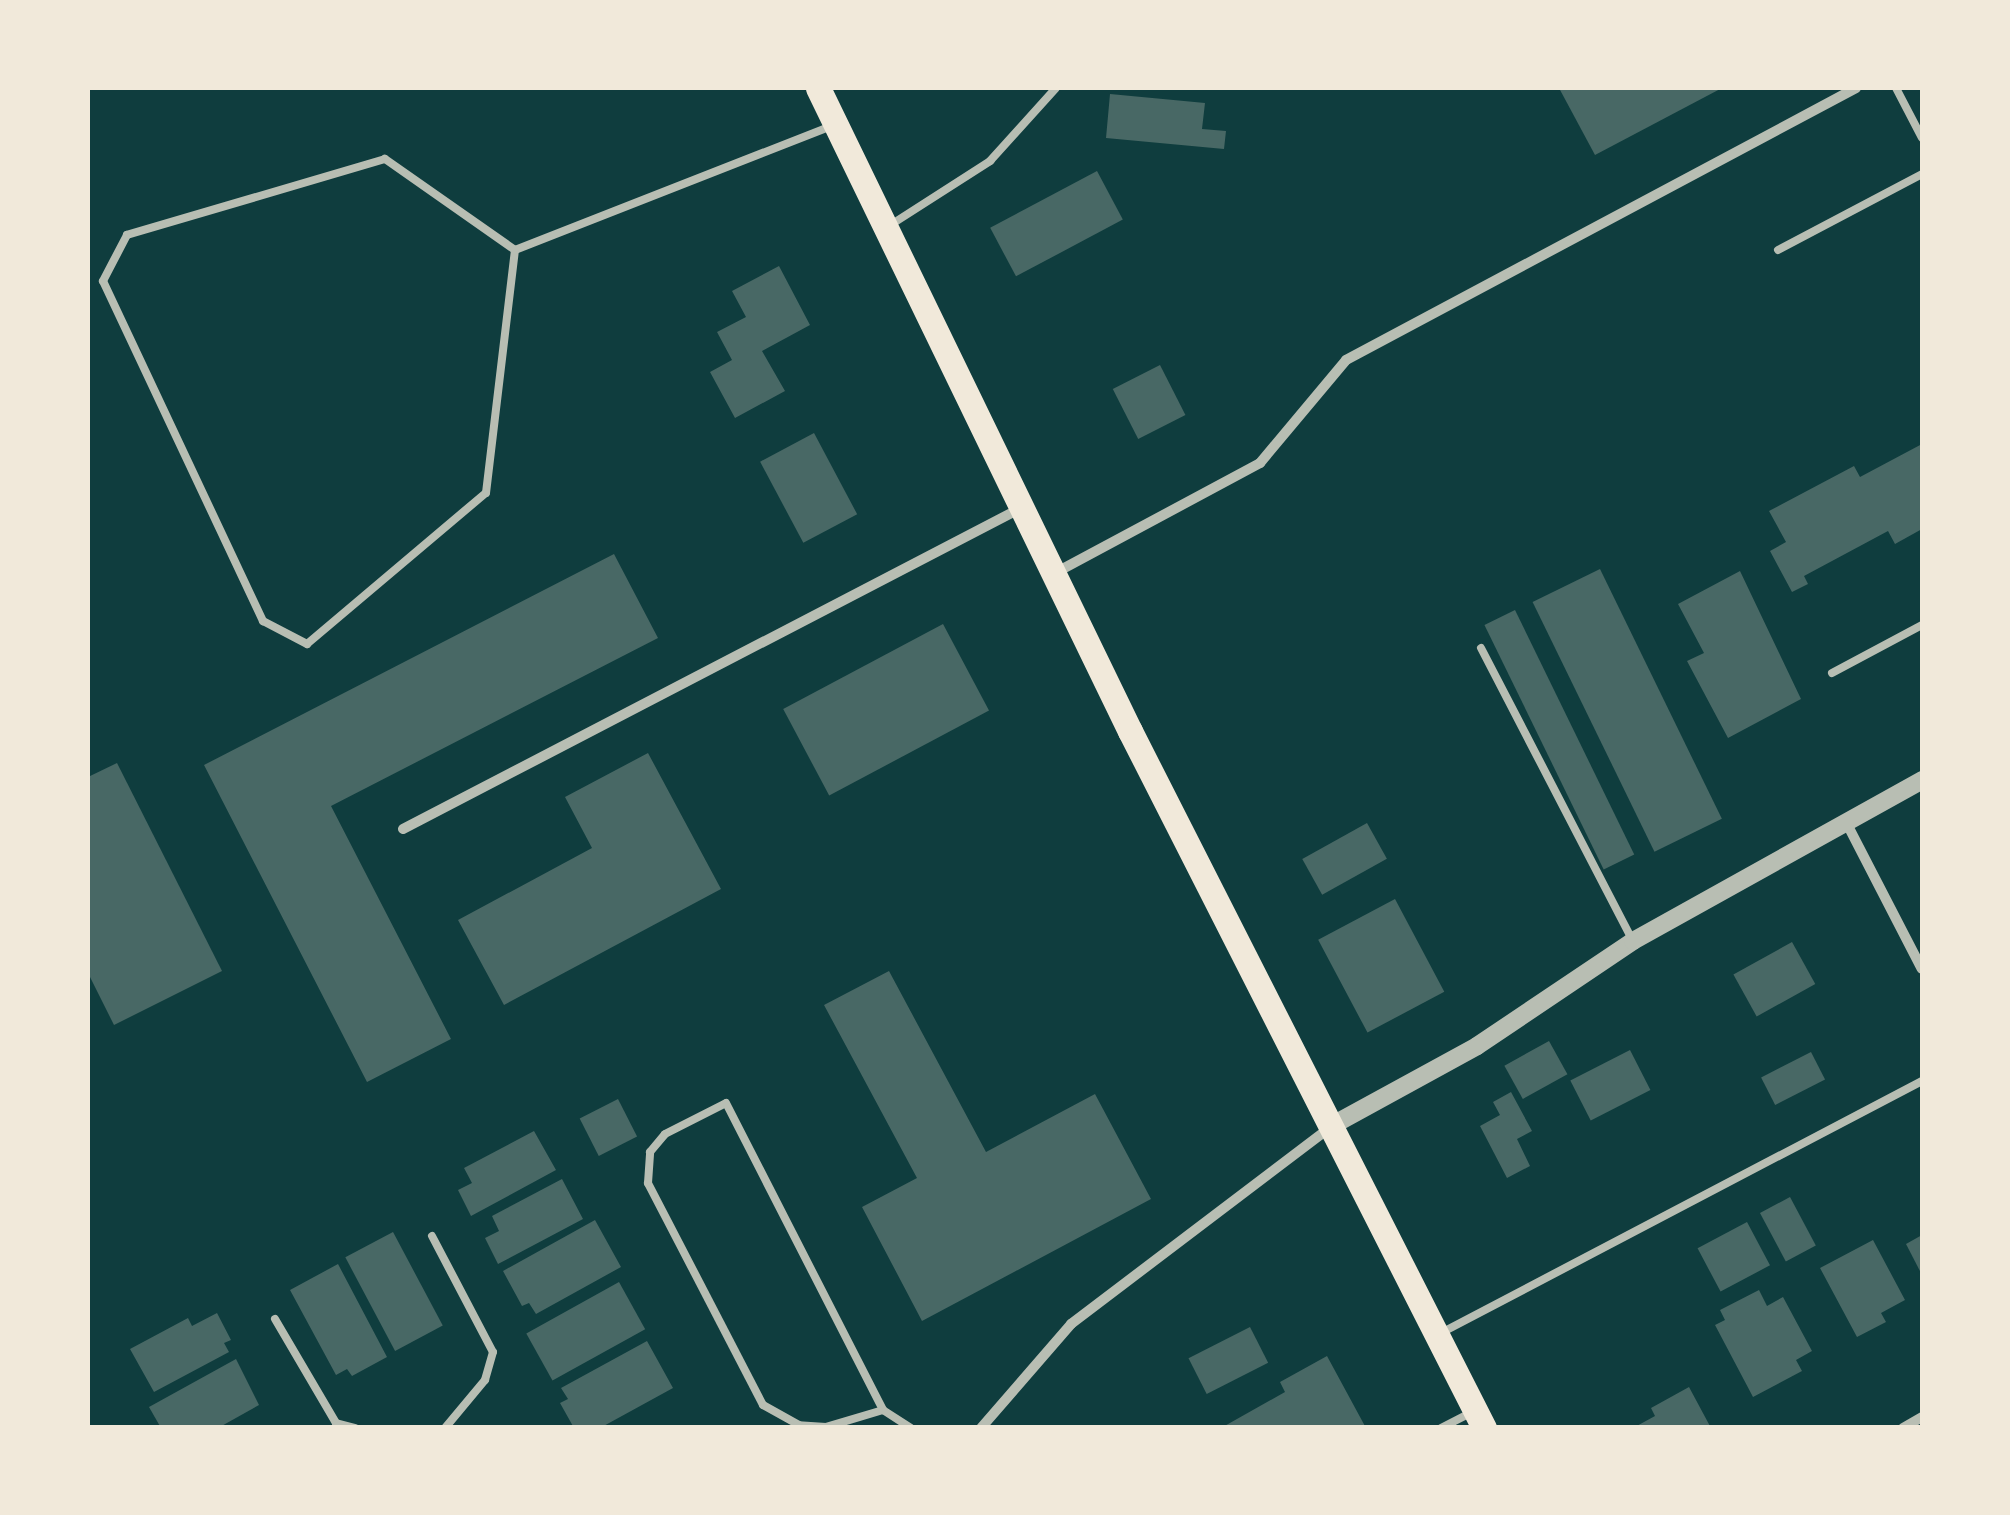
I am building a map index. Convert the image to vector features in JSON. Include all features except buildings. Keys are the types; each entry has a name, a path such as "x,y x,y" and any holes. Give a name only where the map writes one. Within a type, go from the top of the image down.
{"main road":[{"path":"818,88 1054,574 1480,1419"}],"street":[{"path":"1054,574 1260,463 1346,360 1856,88"},
{"path":"403,829 1022,508"},
{"path":"980,1428 1071,1324 1332,1126 1477,1046 1632,941 1922,780"},
{"path":"1845,821 1922,969"},
{"path":"1903,1428 1922,1417"}],"lane":[{"path":"886,228 990,161 1056,88"},
{"path":"1896,88 1922,138"},
{"path":"515,250 836,125"},
{"path":"385,158 515,250 486,493 307,644 263,621 103,280 127,235 385,158"},
{"path":"1778,250 1922,174"},
{"path":"1832,673 1922,625"},
{"path":"1481,648 1632,941"},
{"path":"1437,1334 1922,1081"},
{"path":"883,1410 826,1427 789,1422 763,1406 648,1182 650,1152 665,1134 726,1103 883,1410 911,1428"},
{"path":"432,1236 492,1352 486,1380 445,1428"},
{"path":"275,1320 336,1423 355,1428"},
{"path":"1441,1428 1480,1419"}]}
